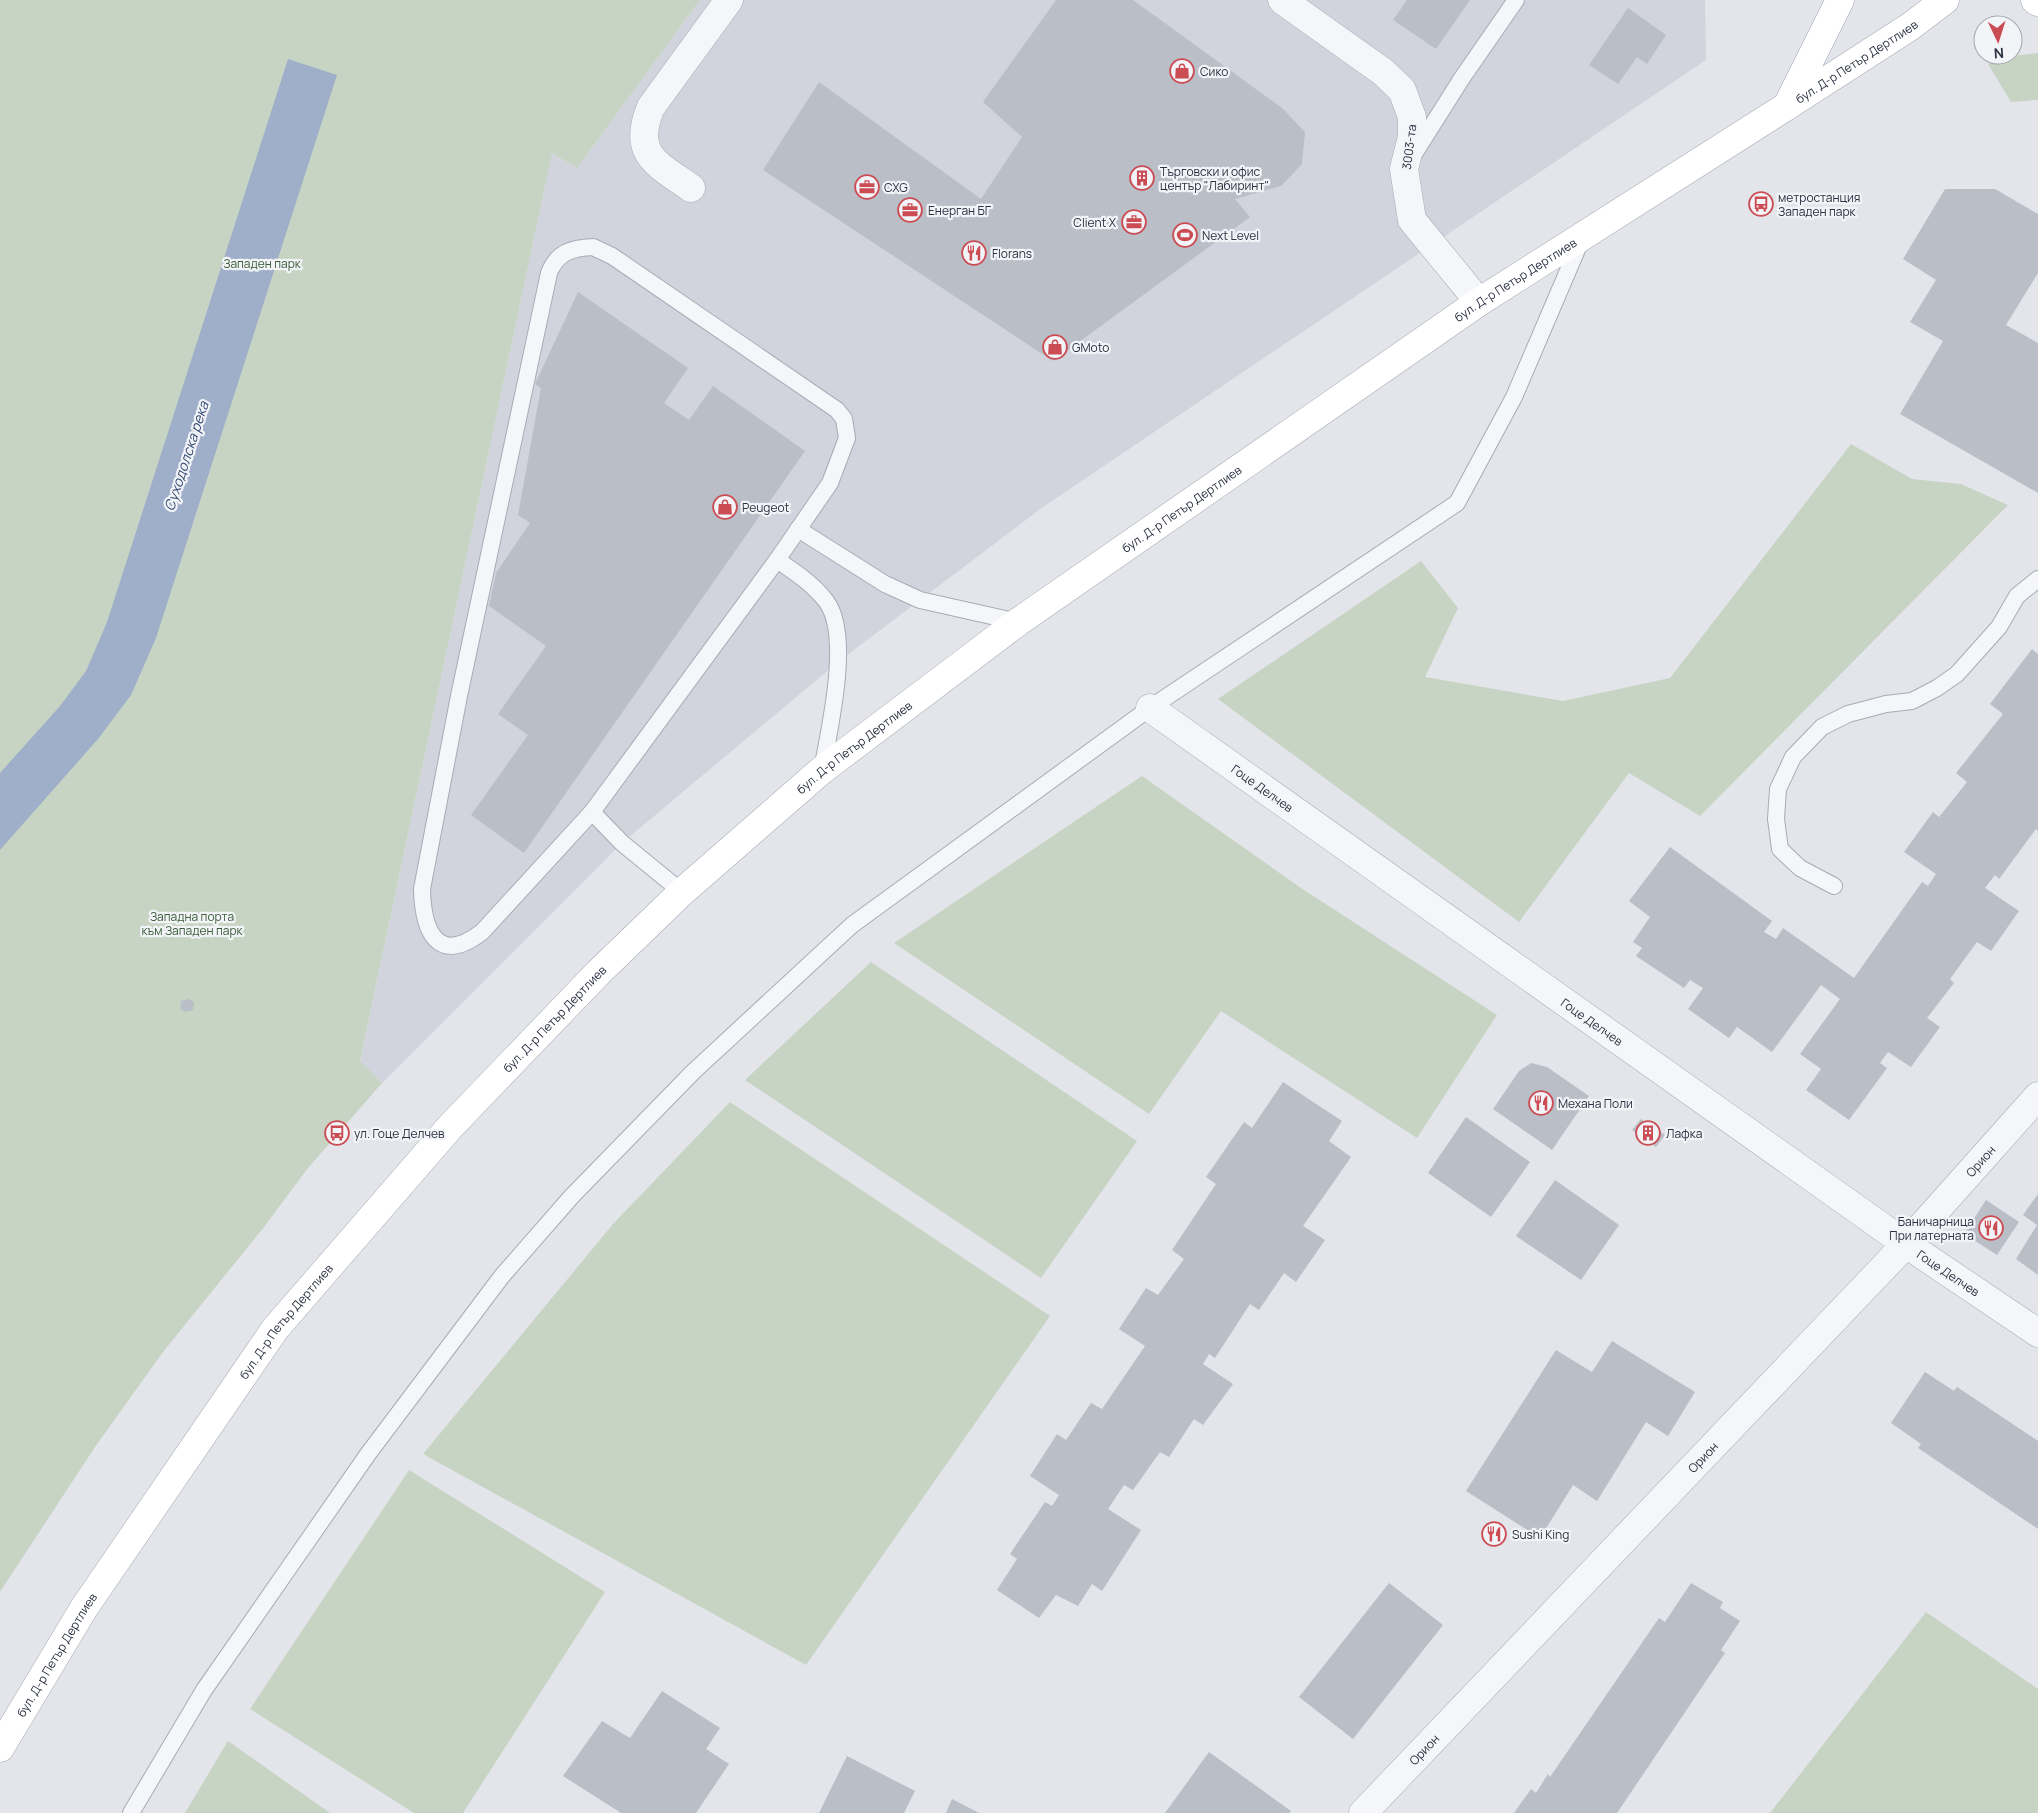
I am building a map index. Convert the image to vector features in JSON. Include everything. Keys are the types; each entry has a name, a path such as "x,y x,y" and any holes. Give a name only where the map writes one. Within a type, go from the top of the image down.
{"main road":[{"path":"1787,106 1840,0"},
{"name":"бул. Д-р Петър Дертлиев","path":"0,1748 84,1608 275,1329 328,1265 465,1111 598,974 682,892 822,770 1018,622 1479,302 1911,26 1945,0"}],"street":[{"path":"691,188 657,164 648,152 643,138 645,121 651,107 729,0"},
{"name":"3003-та","path":"1282,0 1383,72 1402,90 1412,117 1412,137 1404,169 1412,220 1479,302"},
{"name":"Гоце Делчев","path":"1150,708 1906,1244 2038,1333"},
{"name":"Орион","path":"1362,1813 1906,1244 2038,1096"}],"lane":[{"path":"1404,169 1516,0"},
{"path":"131,1813 204,1690 368,1454 502,1276 572,1196 693,1072 852,924 1150,708 1456,503 1514,396 1585,233"},
{"path":"593,247 612,256 837,410 844,419 848,438 842,458 830,483 798,529 592,812 482,932 469,942 454,946 438,942 431,935 422,910 422,889 459,696 549,273 553,263 561,254 575,248 593,247"},
{"path":"798,529 885,584 920,600 1018,622"},
{"path":"777,560 806,580 828,603 838,632 837,684 822,770"},
{"path":"1834,886 1800,868 1780,849 1776,819 1778,789 1793,757 1822,727 1831,722 1848,714 1886,704 1912,701 1937,688 1957,674 1999,627 2017,596 2038,579"},
{"path":"592,812 622,843 682,892"}],"shaded area":[{"path":"700,0 1705,0 1706,60 1043,507 838,662 622,843 382,1083 360,1062 552,153 577,168"}],"green space":[{"name":"Западен парк","path":"0,0 700,0 577,168 552,153 360,1061 382,1083 308,1168 264,1227 163,1352 95,1447 0,1592"},
{"path":"2038,53 2038,100 2011,102 1989,65 2023,65 2023,55"},
{"path":"1851,444 1912,479 1961,484 2008,505 1700,816 1629,773 1519,922 1218,699 1421,561 1458,608 1425,677 1563,701 1670,678"},
{"path":"1142,776 1301,888 1497,1015 1417,1138 1221,1011 1149,1114 894,943"},
{"path":"871,962 1137,1141 1041,1278 745,1080"},
{"path":"730,1102 1050,1316 806,1665 423,1454 613,1224"},
{"path":"409,1470 605,1592 463,1813 414,1813 250,1709"},
{"path":"1926,1612 2038,1689 2038,1813 1770,1813"},
{"path":"228,1741 330,1813 185,1813"}],"water":[{"name":"Суходолска река","path":"288,59 337,75 156,638 131,695 98,739 0,850 0,773 60,706 86,671 107,622"}],"building":[{"name":"Търговски и офис център \"Лабиринт\"","path":"1056,0 1133,0 1282,108 1305,132 1302,164 1281,186 1235,199 1250,217 1053,361 763,170 819,82 981,199 1022,137 983,102"},
{"path":"1407,0 1470,0 1436,49 1393,20"},
{"path":"1628,8 1666,35 1647,64 1637,57 1618,84 1589,65"},
{"path":"1945,189 1995,189 2038,214 2038,273 2006,325 2038,343 2038,493 1900,414 1943,341 1910,322 1936,280 1903,259"},
{"path":"578,292 688,368 664,403 689,420 713,386 805,451 524,853 471,815 528,735 498,714 546,646 489,606 496,573 530,523 518,515 541,388 535,384"},
{"path":"2032,649 2038,654 2038,831 2036,829 1999,879 1995,875 1985,888 2019,911 1991,951 1977,942 1950,979 1954,983 1927,1018 1940,1027 1911,1067 1888,1052 1880,1063 1887,1068 1849,1120 1806,1090 1821,1069 1800,1054 1840,999 1821,985 1772,1052 1737,1027 1729,1038 1688,1009 1703,988 1690,980 1684,988 1636,956 1642,948 1633,942 1650,917 1629,901 1670,847 1772,921 1764,932 1776,939 1783,928 1854,978 1922,882 1928,886 1936,874 1904,852 1933,812 1939,817 1967,782 1956,773 2003,714 1990,704"},
{"path":"188,999 194,1002 193,1010 186,1012 180,1009 181,1001"},
{"name":"Механа Поли","path":"1531,1063 1547,1067 1589,1096 1552,1150 1493,1109 1519,1071"},
{"path":"1283,1082 1342,1121 1329,1141 1351,1157 1303,1226 1325,1240 1296,1282 1284,1273 1259,1310 1250,1304 1215,1358 1209,1354 1203,1364 1233,1384 1203,1425 1194,1419 1169,1457 1160,1452 1133,1490 1124,1485 1108,1509 1141,1530 1102,1591 1092,1584 1078,1606 1056,1595 1039,1618 997,1590 1017,1559 1010,1554 1045,1502 1052,1506 1059,1495 1030,1476 1057,1434 1066,1440 1091,1403 1102,1409 1145,1346 1119,1329 1146,1288 1158,1295 1184,1259 1172,1250 1216,1184 1206,1177 1244,1122 1252,1128"},
{"path":"1466,1117 1530,1162 1491,1217 1428,1173"},
{"name":"Лафка","path":"1641,1119 1665,1135 1656,1147 1632,1130"},
{"path":"1555,1180 1619,1225 1581,1280 1516,1236"},
{"path":"2038,1194 2038,1275 2016,1259 2037,1225 2023,1215"},
{"name":"Баничарница При латерната","path":"1986,1200 2019,1222 1997,1255 1964,1234"},
{"path":"1612,1341 1695,1392 1668,1436 1646,1422 1597,1501 1573,1485 1540,1538 1466,1491 1556,1350 1592,1372"},
{"path":"1925,1372 1954,1391 1957,1387 2038,1441 2038,1529 1918,1448 1921,1444 1891,1423"},
{"path":"1389,1583 1443,1625 1353,1739 1299,1697"},
{"path":"1691,1583 1723,1602 1720,1608 1740,1621 1721,1650 1725,1653 1617,1813 1514,1813 1531,1789 1536,1793 1548,1774 1550,1777 1659,1618 1665,1622"},
{"path":"662,1691 720,1728 706,1749 729,1764 696,1813 621,1813 563,1776 602,1721 630,1738"},
{"path":"1209,1752 1291,1811 1289,1813 1165,1813"},
{"path":"847,1756 915,1791 904,1813 819,1813"},
{"path":"952,1799 979,1813 946,1813"}],"place":[{"name":"Сико","path":"1182,71"},
{"name":"Търговски и офис център \"Лабиринт\"","path":"1142,178"},
{"name":"CXG","path":"867,187"},
{"name":"метростанция Западен парк","path":"1761,204"},
{"name":"Енерган БГ","path":"910,210"},
{"name":"Client X","path":"1134,222"},
{"name":"Next Level","path":"1185,235"},
{"name":"Florans","path":"974,253"},
{"name":"GMoto","path":"1055,347"},
{"name":"Peugeot","path":"725,507"},
{"name":"Механа Поли","path":"1541,1103"},
{"name":"ул. Гоце Делчев","path":"337,1133"},
{"name":"Лафка","path":"1648,1133"},
{"name":"Баничарница При латерната","path":"1991,1228"},
{"name":"Sushi King","path":"1494,1534"}],"park label":[{"name":"Западна порта към Западен парк","path":"192,923"}]}
